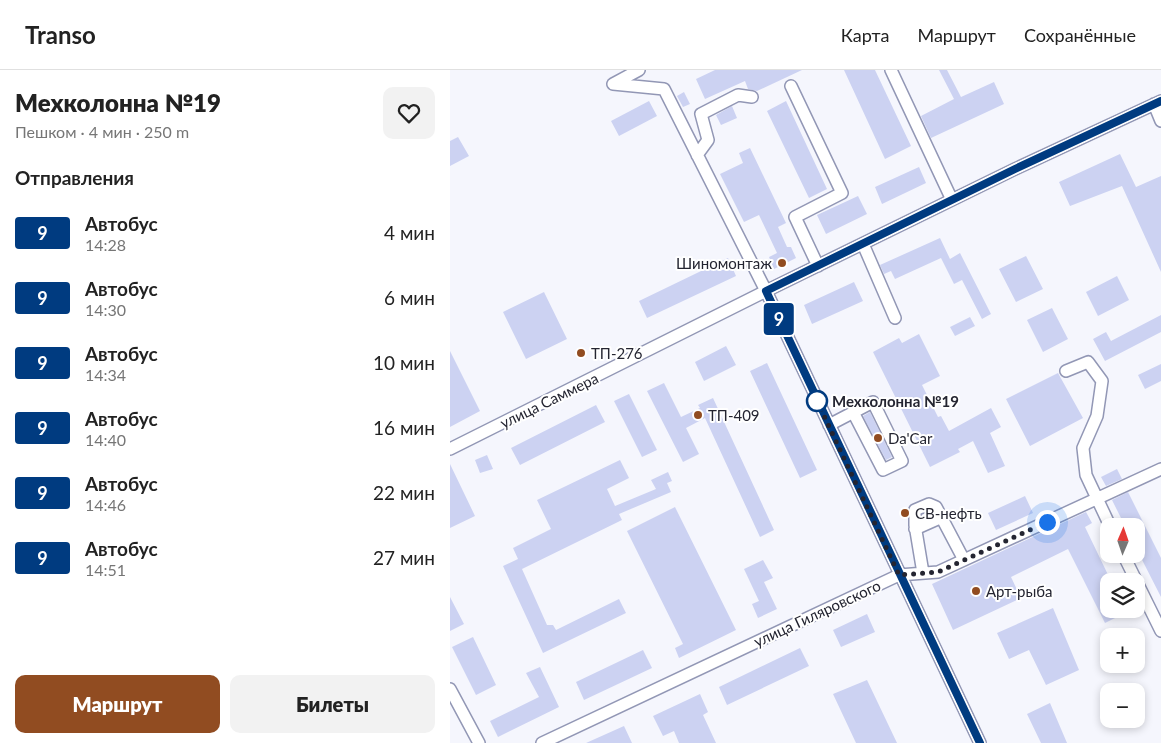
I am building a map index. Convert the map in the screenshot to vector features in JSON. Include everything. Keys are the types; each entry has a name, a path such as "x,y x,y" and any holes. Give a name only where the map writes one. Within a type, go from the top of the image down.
{"street":[{"path":"639,70 613,84 664,89 766,291 980,743"},
{"path":"891,70 952,200"},
{"path":"792,86 842,193 795,217 818,266"},
{"path":"698,155 708,140 701,114 738,96 752,98"},
{"path":"1157,103 1161,121"},
{"name":"улица Саммера","path":"450,449 766,291 1157,103"},
{"path":"863,244 895,318"},
{"path":"1066,371 1088,362 1102,381 1097,416 1083,448 1086,475 1106,518"},
{"path":"829,425 853,412 873,402 902,461 883,470 853,412"},
{"name":"улица Гиляровского","path":"542,743 899,575 938,572 1161,469"},
{"path":"923,573 915,523 915,510 929,504 939,512 964,560"},
{"path":"915,523 939,512"},
{"path":"1127,563 1161,631"},
{"path":"450,689 479,743"}],"building":[{"path":"715,70 802,70 757,91 748,89 745,81 705,99 696,79"},
{"path":"844,70 875,70 911,146 885,159"},
{"path":"939,70 947,70 961,97 994,82 1004,104 931,138 921,116 954,99"},
{"path":"684,92 690,104 683,107 677,96"},
{"path":"649,101 657,116 619,136 611,121"},
{"path":"786,101 827,189 809,198 767,111"},
{"path":"732,106 737,118 721,125 716,115"},
{"path":"458,137 469,156 450,166 450,141"},
{"path":"750,148 786,223 778,227 787,247 791,247 796,258 774,269 769,257 777,253 759,215 744,222 720,174 743,163 739,153"},
{"path":"1120,154 1136,187 1161,176 1161,272 1122,186 1070,206 1059,182"},
{"path":"919,167 926,183 882,204 875,187"},
{"path":"858,196 867,214 826,234 817,215"},
{"path":"940,238 950,259 960,253 991,314 982,319 962,280 954,284 941,258 895,279 891,271 884,274 880,265"},
{"path":"1026,256 1043,289 1016,302 999,269"},
{"path":"728,258 736,276 647,318 639,301"},
{"path":"1117,276 1129,300 1098,316 1086,292"},
{"path":"854,282 863,301 812,324 804,305"},
{"path":"544,292 567,339 526,359 503,312"},
{"path":"1052,308 1068,339 1043,352 1027,320"},
{"path":"1161,315 1161,332 1105,361 1093,339 1106,332 1111,341"},
{"path":"970,317 975,326 955,336 950,327"},
{"path":"919,334 940,376 922,385 938,417 941,416 949,431 991,408 1001,427 990,433 1005,466 988,473 973,441 958,449 960,452 930,467 873,352 899,338 902,343"},
{"path":"726,346 736,365 704,381 695,362"},
{"path":"450,351 480,411 450,427"},
{"path":"767,363 817,470 800,478 750,371"},
{"path":"1161,364 1161,381 1145,389 1138,375"},
{"path":"1058,373 1083,418 1030,446 1006,399"},
{"path":"664,383 681,417 700,408 698,405 713,398 774,530 760,537 705,418 686,428 699,454 683,462 647,391"},
{"path":"629,394 657,450 642,457 614,401"},
{"path":"596,405 605,422 520,465 511,448"},
{"name":"Da'Car","path":"870,412 892,457 886,460 863,416"},
{"path":"487,455 493,469 480,473 475,460"},
{"path":"620,460 629,478 607,489 615,506 656,489 651,480 668,472 672,481 667,483 671,492 619,514 622,520 522,569 547,625 553,625 556,630 619,599 626,613 543,653 503,566 518,559 513,548 551,529 537,500"},
{"path":"450,464 475,516 450,528"},
{"path":"1117,469 1122,479 1106,486 1101,477"},
{"path":"1128,492 1141,518 1121,518 1112,500"},
{"path":"1025,496 1033,513 996,530 988,513"},
{"path":"675,507 736,630 679,658 675,648 683,644 627,531"},
{"path":"1086,512 1092,523 1085,527 1100,558 1100,563 1102,563 1107,573 1100,573 1100,613 1068,549 1011,577 1021,598 953,630 932,584"},
{"path":"1145,526 1161,558 1161,597 1144,563"},
{"path":"763,560 773,578 764,582 777,609 758,618 752,604 759,601 744,569"},
{"path":"450,597 464,624 450,631"},
{"path":"1053,608 1079,670 1046,685 1029,650 1009,659 997,633"},
{"path":"867,614 875,632 841,647 833,630"},
{"path":"1102,618 1115,618 1105,623"},
{"path":"473,637 496,685 476,695 452,647"},
{"path":"800,648 809,666 727,705 719,687"},
{"path":"643,650 652,668 584,700 576,682"},
{"path":"540,667 559,707 498,737 490,721 539,697 526,673"},
{"path":"867,680 897,743 856,743 833,694"},
{"path":"700,694 708,712 703,715 716,743 679,743 674,731 663,736 653,716"},
{"path":"1050,703 1067,743 1041,743 1027,714"},
{"path":"624,726 632,743 586,743"}],"bus line":[{"name":"9","path":"980,743 766,291 1015,169 1161,101"}],"place":[{"name":"Шиномонтаж","path":"782,263"},
{"name":"ТП-276","path":"581,353"},
{"name":"Мехколонна №19","path":"817,401"},
{"name":"ТП-409","path":"698,415"},
{"name":"Da'Car","path":"878,438"},
{"name":"СВ-нефть","path":"905,513"},
{"name":"Арт-рыба","path":"976,591"}],"route":[{"path":"817,401 899,575 938,572 1047,522"}]}
